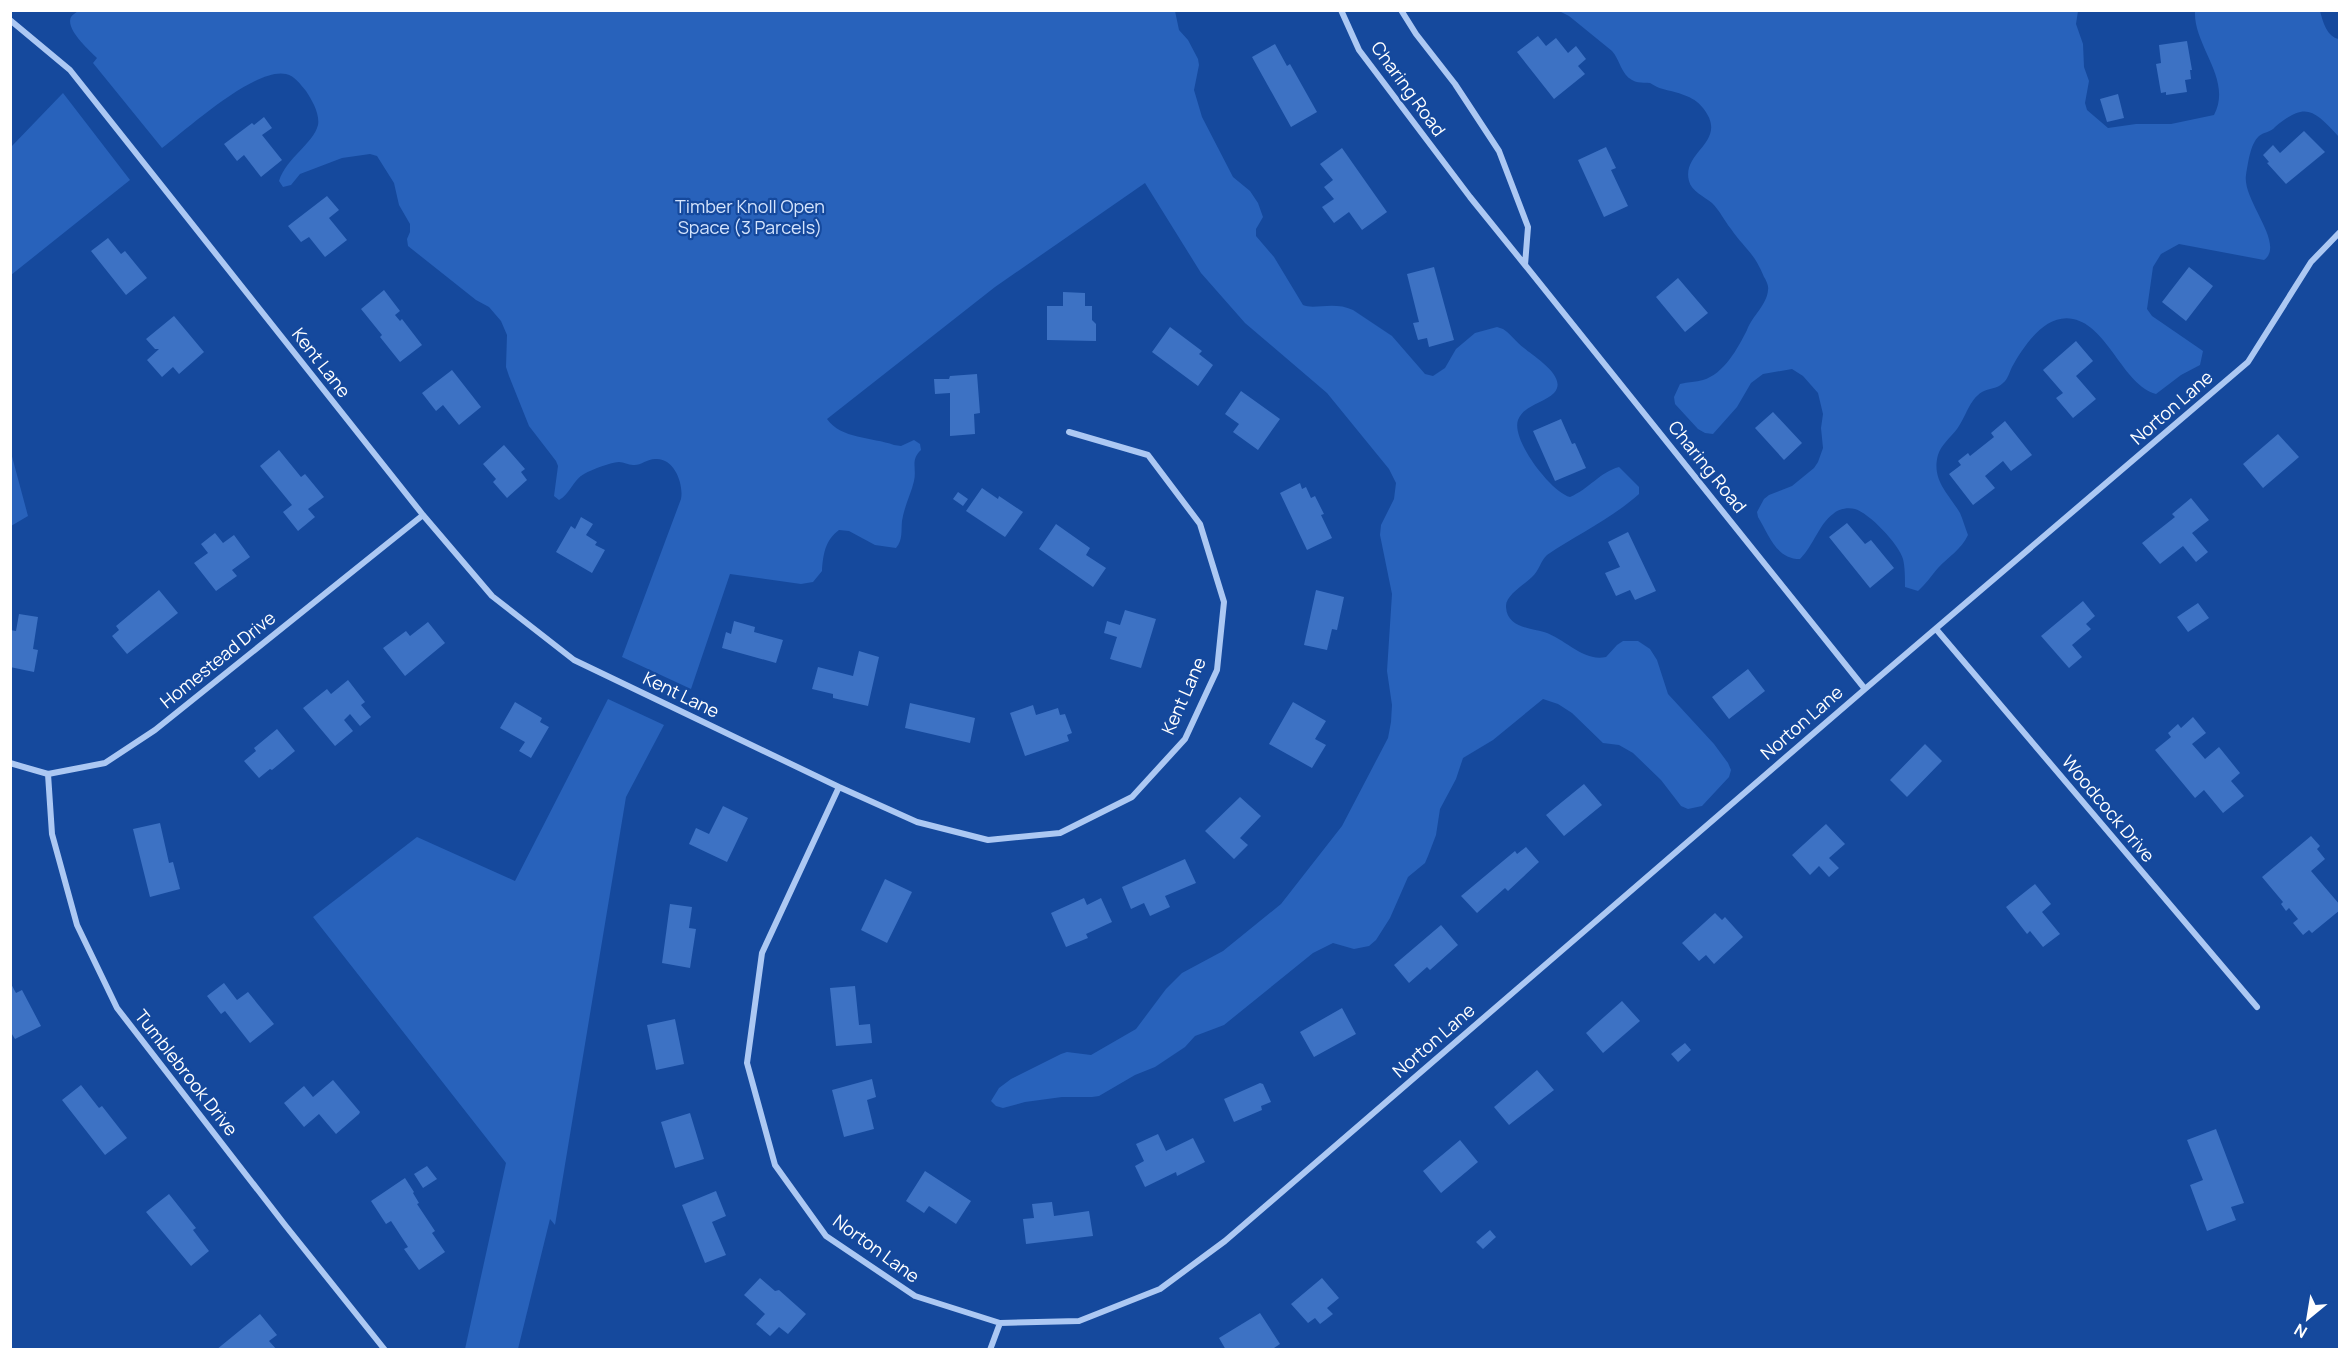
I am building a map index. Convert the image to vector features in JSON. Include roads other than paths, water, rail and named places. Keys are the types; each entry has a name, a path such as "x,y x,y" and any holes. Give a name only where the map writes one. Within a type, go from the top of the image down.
{"street":[{"name":"Charing Road","path":"1341,10 1359,50 1470,197 1865,688"},
{"path":"1401,10 1416,34 1455,84 1499,151 1528,227 1526,265"},
{"name":"Kent Lane","path":"10,20 70,70 423,515 492,596 574,660 917,822 988,840 1060,834 1132,797 1185,739 1217,670 1224,602 1200,524 1148,455 1069,432"},
{"name":"Norton Lane","path":"839,787 762,952 747,1063 775,1165 826,1236 915,1296 1000,1323 1079,1321 1160,1289 1225,1241 1865,688 2247,362 2311,261 2340,232"},
{"name":"Homestead Drive","path":"10,763 48,774 105,763 155,730 423,515"},
{"name":"Woodcock Drive","path":"1936,629 2257,1007"},
{"name":"Tumblebrook Drive","path":"48,774 52,834 77,925 117,1008 385,1350"},
{"path":"990,1350 1000,1323"}],"park label":[{"name":"Timber Knoll Open Space (3 Parcels)","path":"750,217"}]}
